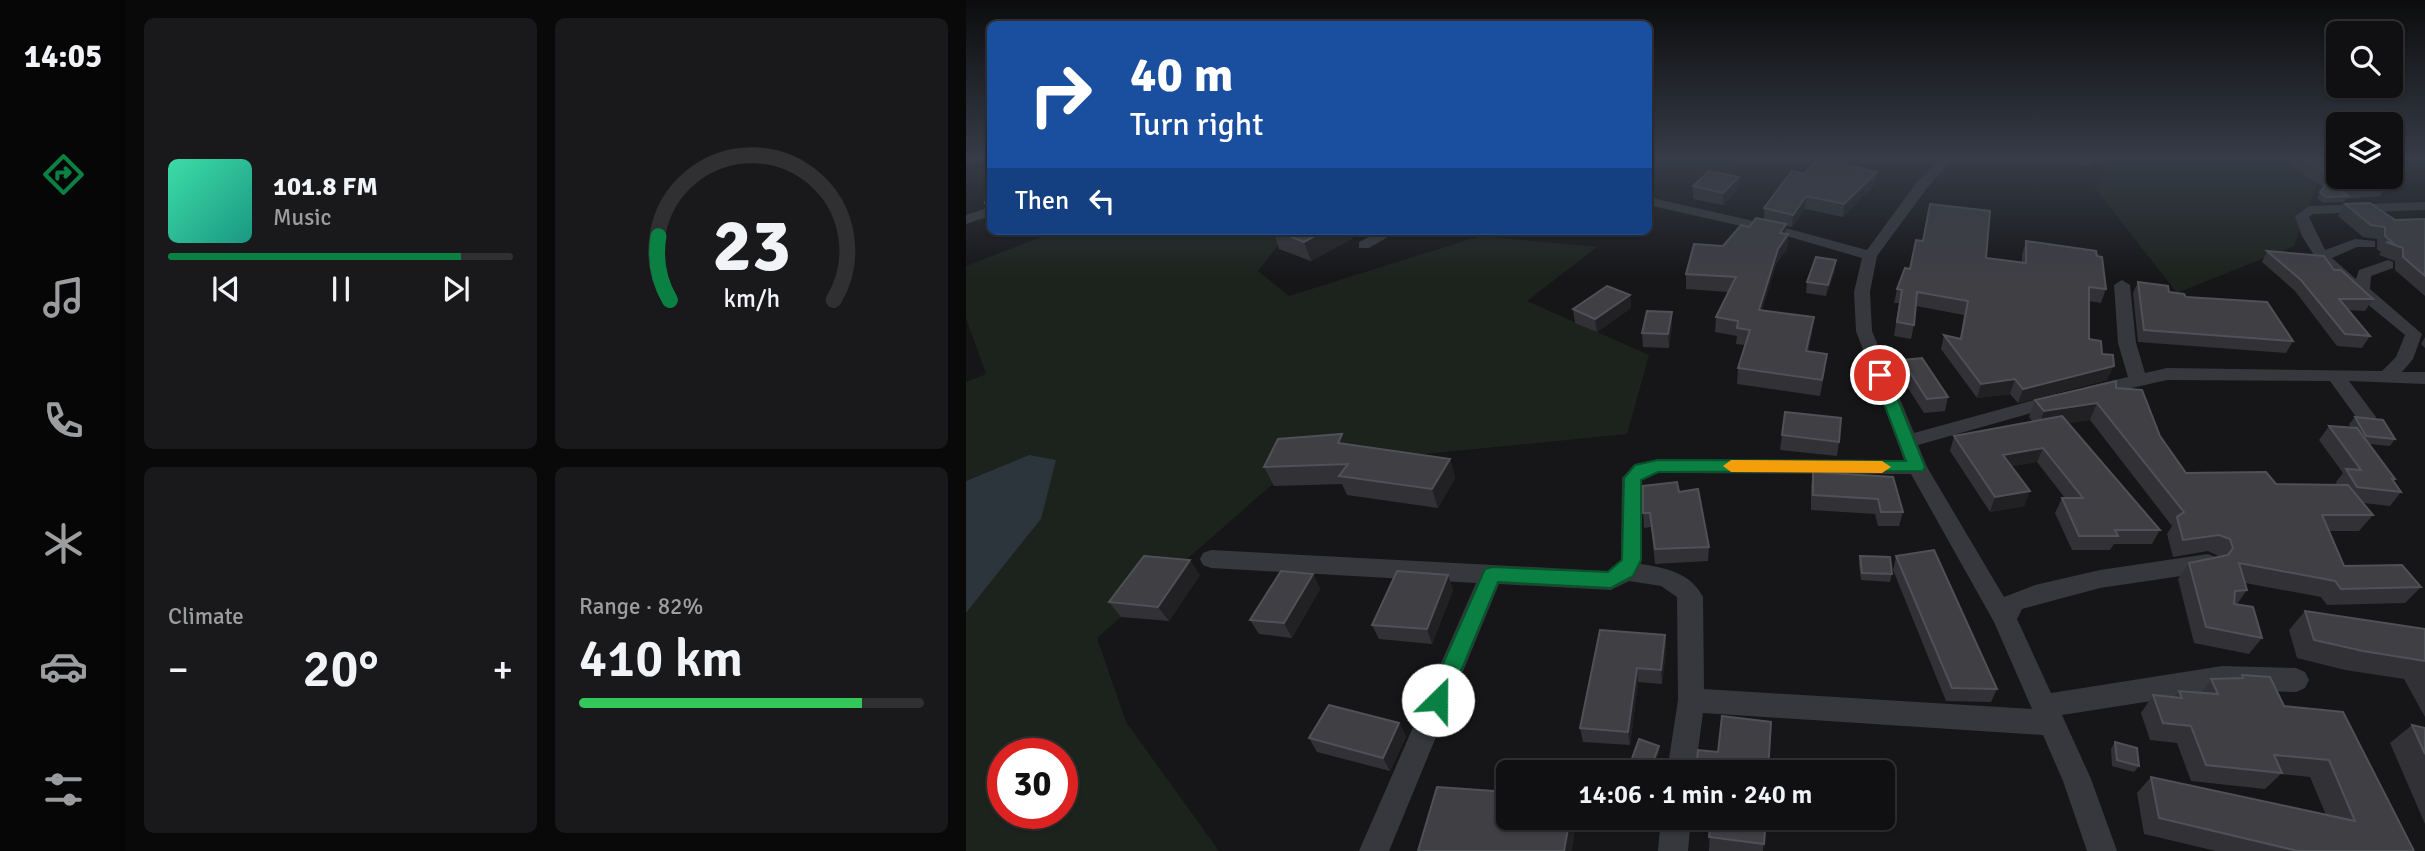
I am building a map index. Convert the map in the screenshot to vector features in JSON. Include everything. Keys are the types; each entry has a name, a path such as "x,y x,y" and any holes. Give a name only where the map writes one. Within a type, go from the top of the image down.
{"street":[{"path":"1912,199 1870,256 1862,292 1864,331 1917,467 2004,618 2077,779 2102,851"},
{"path":"1652,202 1793,234 1870,256"},
{"path":"966,205 987,212"},
{"path":"2387,376 2404,359 2414,334 2362,289 2325,262 2317,253 2302,219 2309,210 2425,206"},
{"path":"966,220 987,212"},
{"path":"1364,245 1383,235"},
{"path":"2325,262 2325,256 2349,246 2371,244"},
{"path":"2362,289 2364,273 2388,265"},
{"path":"2122,285 2127,343 2138,380"},
{"path":"1906,442 1939,430 2167,374 2335,374 2425,378"},
{"path":"2335,374 2366,417"},
{"path":"1211,559 1611,580 1626,571 1632,560 1632,478 1641,470 1658,466 1917,467"},
{"path":"2004,618 2014,602 2035,595 2101,579 2208,563"},
{"path":"1626,571 1668,579 1684,586 1691,597 1691,700 1683,760"},
{"path":"1374,851 1492,574"},
{"path":"1691,700 2048,715 2222,678 2296,680"},
{"path":"1673,851 1675,830"}],"shaded area":[{"path":"2103,199 2312,199 2294,246 2177,293"},
{"path":"1047,235 1286,235 1258,271 1289,296 1480,236 1597,247 1527,301 1649,355 1627,434 1292,467 1097,638 1126,722 1219,851 966,851 966,613 1041,519 1029,455 966,481 966,382 986,374 966,318 966,266"},
{"path":"1029,455 1056,460 1041,519 966,613 966,481"}],"building":[{"path":"1771,199 1804,199 1793,215 1764,208"},
{"path":"1819,199 1849,199 1844,204"},
{"path":"2370,203 2395,220 2425,219 2425,276 2403,257 2403,248 2386,242 2393,243 2385,236 2385,227 2371,225 2345,204"},
{"path":"1930,204 1990,211 1986,258 2026,263 2026,241 2096,251 2097,256 2102,257 2106,289 2089,287 2089,339 2101,341 2102,354 2113,355 2114,366 2023,389 2015,379 1981,384 1944,335 1961,339 1968,301 1917,292 1914,325 1897,322 1902,290 1897,289 1905,268 1910,269 1916,240 1923,241"},
{"path":"1756,218 1786,224 1780,233 1788,234 1778,249 1759,310 1814,317 1806,351 1827,354 1822,380 1738,368 1750,330 1737,328 1738,321 1716,317 1736,277 1686,274 1694,244 1723,246 1741,225 1749,227"},
{"path":"1286,235 1317,235 1304,242"},
{"path":"2267,251 2324,256 2334,270 2341,270 2373,299 2339,299 2370,336 2345,334 2301,280"},
{"path":"1816,257 1836,260 1828,285 1807,282"},
{"path":"2138,282 2168,286 2169,292 2184,294 2186,297 2267,302 2293,341 2144,330"},
{"path":"1607,286 1630,295 1595,319 1573,309"},
{"path":"1647,311 1672,312 1668,334 1642,333"},
{"path":"1922,358 1948,397 1927,399 1902,360"},
{"path":"2116,381 2116,388 2142,390 2160,436 2186,473 2266,472 2276,484 2348,485 2373,515 2322,515 2344,566 2402,565 2421,587 2341,589 2335,581 2239,563 2247,590 2235,591 2234,604 2253,607 2262,638 2206,627 2189,563 2228,555 2233,548 2230,539 2219,535 2183,540 2177,517 2184,512 2097,403 2044,411 2035,400"},
{"path":"1785,412 1841,418 1839,442 1782,435"},
{"path":"2062,416 2160,530 2115,530 2118,536 2079,536 2062,498 2083,498 2043,448 2003,455 2030,491 1995,497 1954,436"},
{"path":"2355,417 2383,420 2395,439 2366,436"},
{"path":"2329,426 2357,428 2395,479 2392,479 2401,492 2357,487 2346,469 2361,470"},
{"path":"1342,434 1338,443 1450,459 1432,489 1339,476 1348,464 1264,467 1278,439"},
{"path":"1813,472 1893,477 1903,512 1881,512 1878,499 1813,495"},
{"path":"1677,482 1679,492 1698,489 1709,547 1655,549 1650,513 1643,513 1643,486"},
{"path":"1934,550 1997,689 1952,688 1896,556"},
{"path":"1144,556 1190,560 1158,607 1109,602"},
{"path":"1860,556 1890,557 1892,574 1862,573"},
{"path":"1281,571 1313,574 1284,623 1250,620"},
{"path":"1397,571 1448,575 1427,629 1372,625"},
{"path":"2305,611 2425,629 2425,661 2314,640"},
{"path":"1600,630 1665,635 1661,670 1637,668 1628,732 1580,728"},
{"path":"2242,675 2270,677 2284,706 2343,712 2414,851 2298,851 2159,818 2151,777 2355,821 2329,760 2274,755 2282,773 2206,765 2191,726 2163,723 2153,695 2182,698 2179,691 2218,694 2211,679 2243,678"},
{"path":"1329,705 1399,723 1383,758 1309,738"},
{"path":"1722,716 1771,722 1769,760 1697,760 1698,750 1718,752"},
{"path":"2412,725 2425,728 2425,754"},
{"path":"1639,739 1659,746 1654,760 1631,760"},
{"path":"2115,742 2137,748 2139,766 2117,760"},
{"path":"1437,787 1496,791 1496,830 1568,830 1564,851 1418,851"},
{"path":"1710,830 1765,830 1764,844 1709,837"}],"slow traffic":[{"path":"1731,466 1882,467"}],"route":[{"path":"1438,700 1492,574 1611,580 1626,571 1632,560 1632,478 1641,470 1658,466 1917,467 1880,375"}]}
